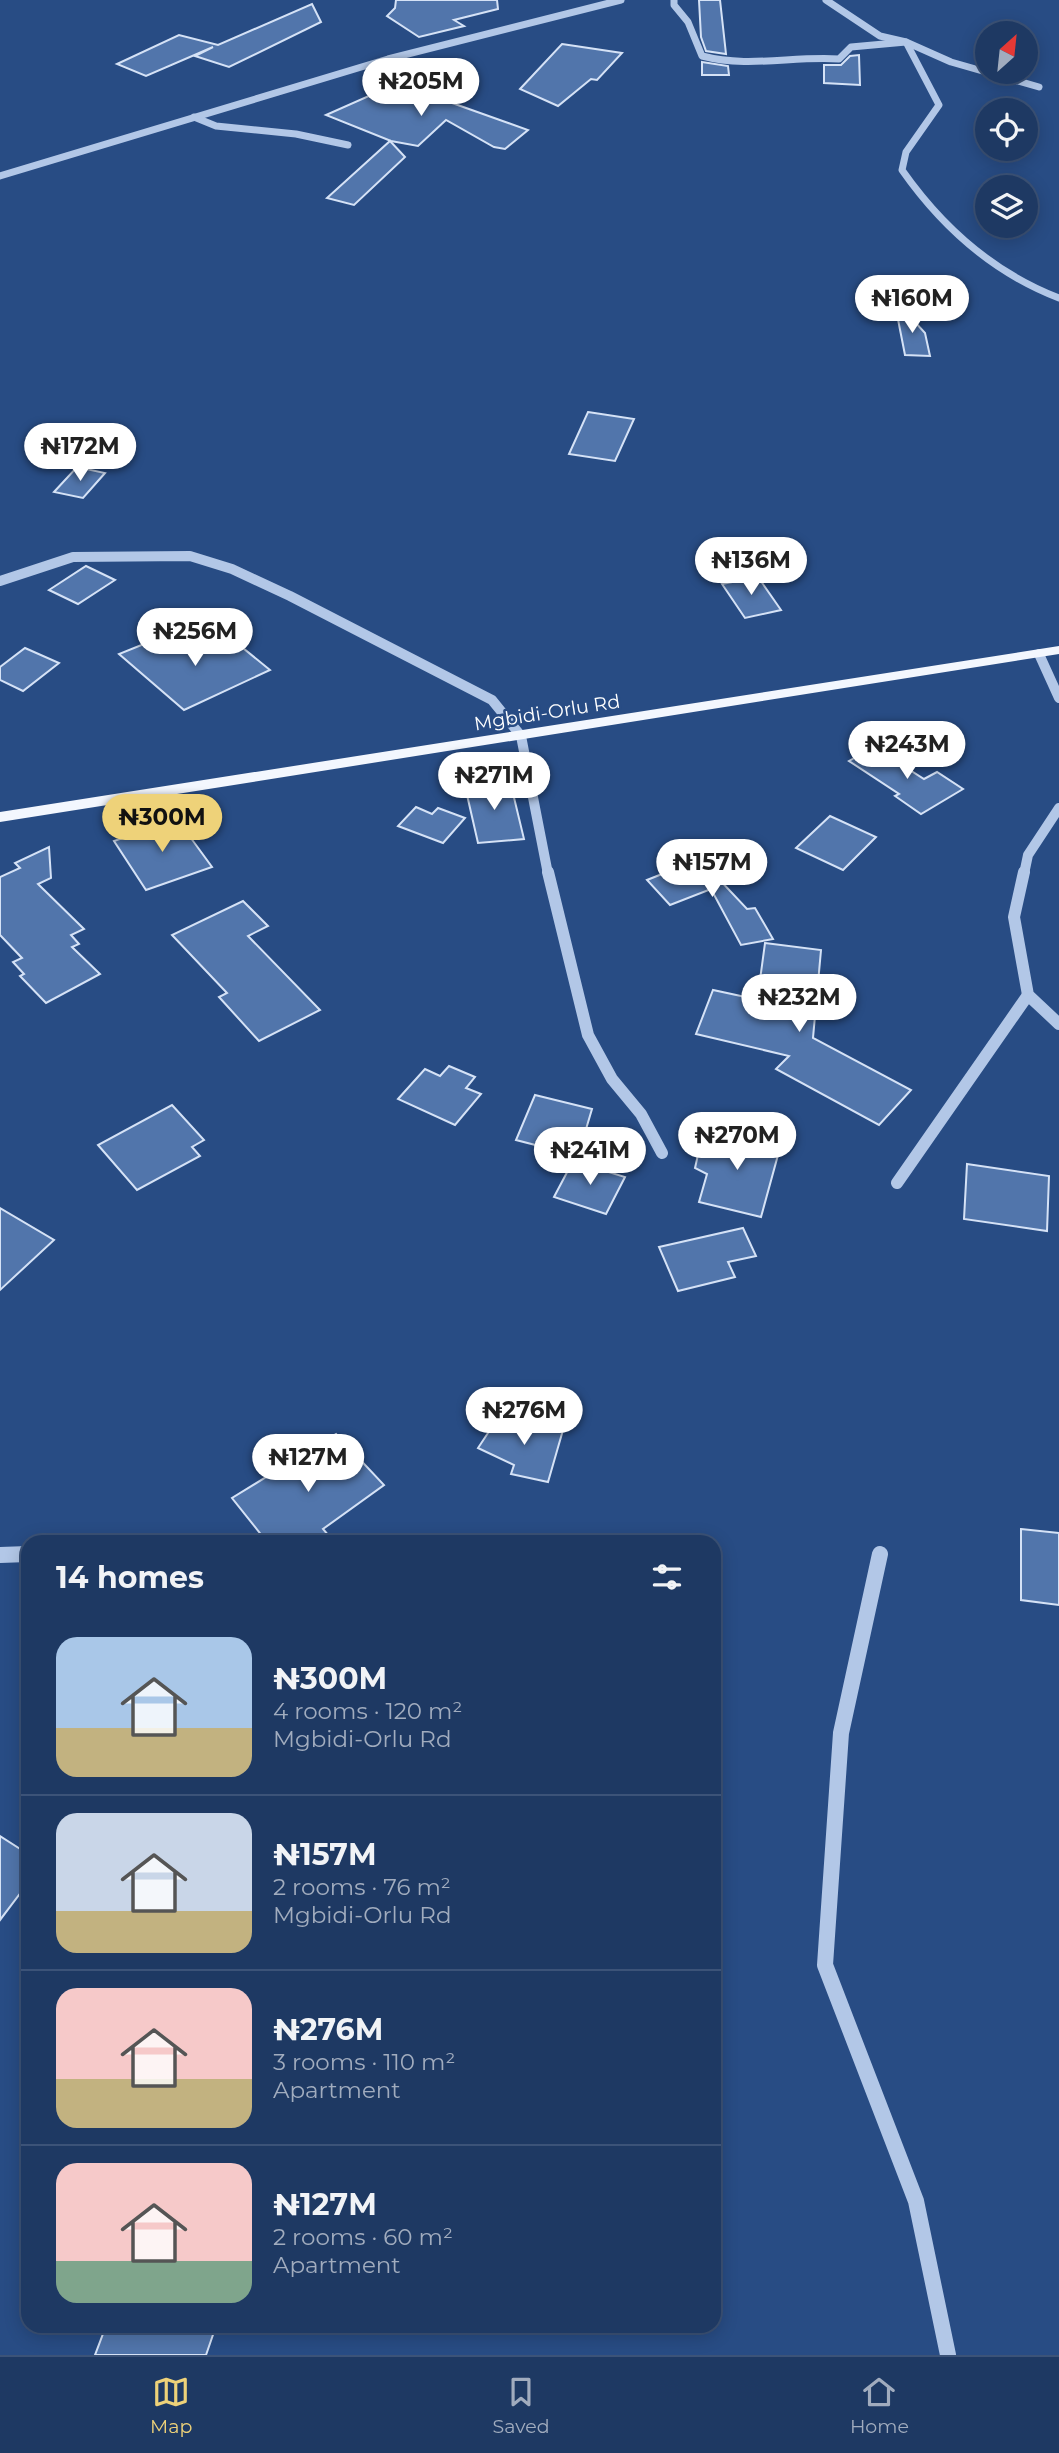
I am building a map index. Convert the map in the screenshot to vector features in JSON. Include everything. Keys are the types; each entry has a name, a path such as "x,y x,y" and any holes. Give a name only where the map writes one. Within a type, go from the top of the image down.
{"main road":[{"name":"Mgbidi-Orlu Rd","path":"0,817 1059,650"}],"street":[{"path":"0,176 388,59 621,0"},
{"path":"674,0 674,5 688,22 702,56 720,62 771,64 781,59 812,56 839,59 851,47 906,42"},
{"path":"826,0 880,36 906,42 951,62 1039,87"},
{"path":"906,42 914,63 936,90 940,105 906,152 902,170 921,199 974,248 1040,292 1059,299"},
{"path":"194,117 216,126 296,134 348,145"},
{"path":"0,581 35,567 73,557 190,556 232,569 279,590 466,684 492,700 521,736 537,829 589,1035 612,1079 641,1114 662,1153"},
{"path":"1039,654 1059,698"},
{"path":"1059,808 1028,855 1014,917 1028,995 1059,1024"},
{"path":"897,1183 1028,995"},
{"path":"0,1555 21,1554"},
{"path":"880,1554 841,1733 825,1965 916,2201 948,2355"}],"building":[{"path":"396,0 497,0 498,9 454,20 464,26 419,37 387,16 395,8"},
{"path":"699,0 720,0 726,54 706,51 701,37"},
{"path":"312,4 321,22 229,67 195,56 213,47 146,76 117,64 179,35 218,45"},
{"path":"562,44 622,53 597,80 591,79 558,106 520,89"},
{"path":"859,55 860,85 824,83 824,65 841,65 850,56"},
{"path":"702,62 728,66 729,75 702,75"},
{"path":"398,83 528,130 505,149 494,147 446,120 418,146 391,141 326,115"},
{"path":"390,141 405,157 354,205 327,198"},
{"path":"894,299 925,333 930,356 905,355"},
{"path":"588,412 634,419 615,461 569,454"},
{"path":"77,467 105,473 83,498 54,492"},
{"path":"86,566 115,580 78,604 49,590"},
{"path":"758,577 781,610 745,618 722,584"},
{"path":"208,632 224,644 233,640 270,670 184,710 119,654 159,638 172,649"},
{"path":"25,648 59,663 23,691 0,680 0,667"},
{"path":"874,747 924,779 937,772 963,789 921,814 895,796 899,794 849,761"},
{"path":"510,781 524,839 478,843 465,786"},
{"path":"416,807 432,814 438,808 465,818 443,843 398,826"},
{"path":"830,816 876,837 843,870 796,848"},
{"path":"177,819 212,867 146,890 114,841"},
{"path":"49,847 51,878 38,884 84,929 71,935 79,944 72,947 100,974 46,1003 20,976 24,974 13,962 22,958 0,935 0,877 20,868 15,863"},
{"path":"700,859 747,909 755,908 773,939 741,945 711,889 670,905 647,880"},
{"path":"243,901 268,926 248,936 320,1010 259,1041 219,997 227,993 172,935"},
{"path":"765,943 821,950 813,1038 911,1090 879,1125 776,1069 789,1056 696,1034 713,990 773,1003 760,980"},
{"path":"449,1066 475,1077 466,1088 481,1094 455,1125 398,1099 425,1069 440,1076"},
{"path":"535,1095 592,1109 578,1156 516,1140"},
{"path":"172,1105 204,1140 192,1147 200,1156 137,1190 98,1145"},
{"path":"729,1133 781,1144 761,1217 699,1202 707,1174 695,1168 702,1137 723,1140"},
{"path":"573,1161 625,1177 606,1214 554,1197"},
{"path":"967,1164 1049,1176 1047,1231 964,1219"},
{"path":"0,1208 54,1240 0,1290"},
{"path":"743,1228 756,1256 728,1262 735,1277 678,1291 659,1247"},
{"path":"500,1415 563,1430 548,1482 511,1474 514,1465 478,1448"},
{"path":"336,1434 384,1485 323,1529 328,1535 261,1535 232,1498"},
{"path":"1021,1529 1059,1533 1059,1605 1021,1600"},
{"path":"0,1836 21,1850 21,1892 0,1920"},
{"path":"103,2333 214,2333 206,2355 95,2355"}]}
